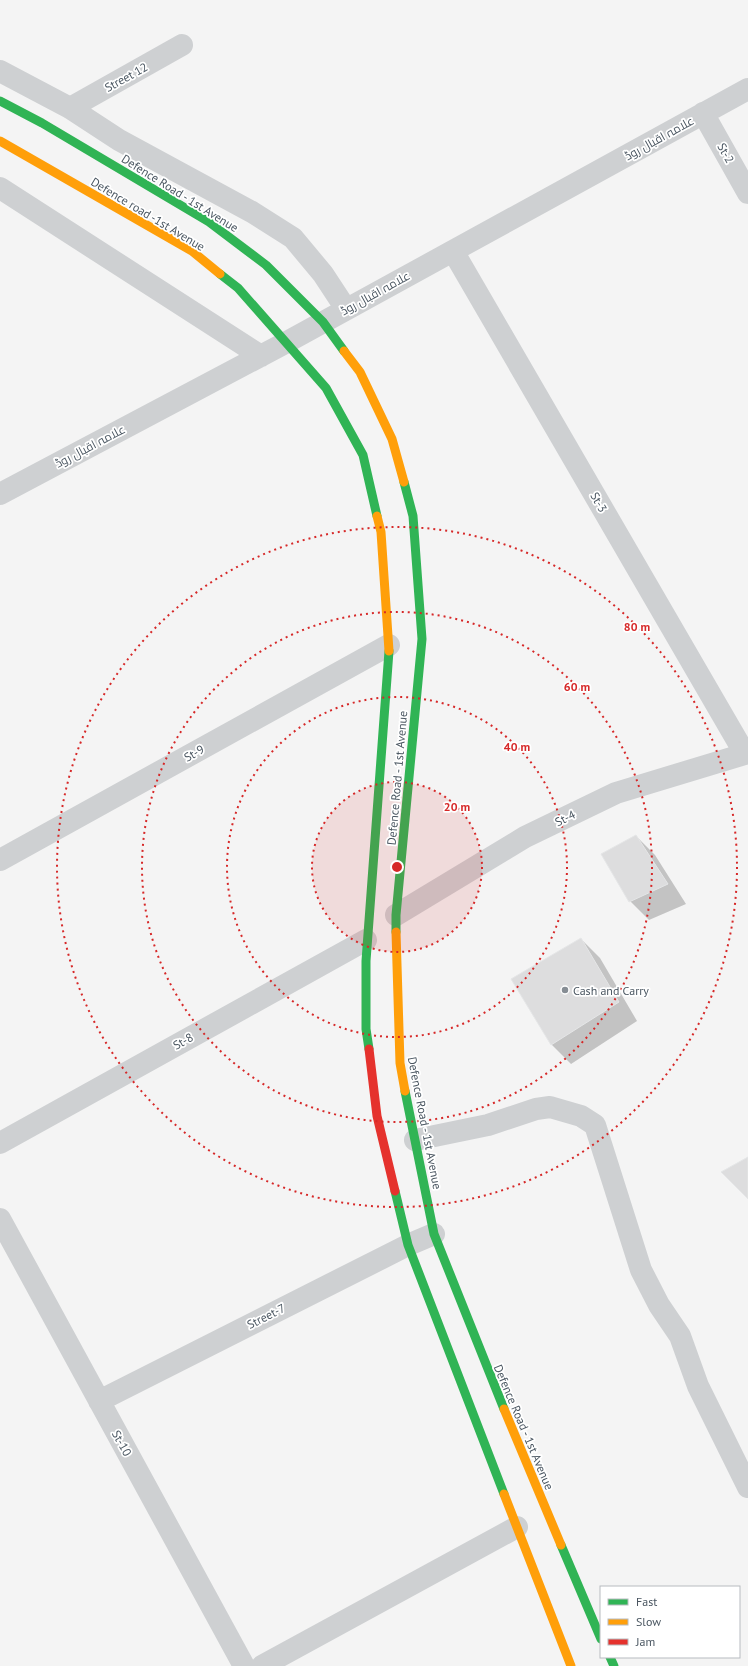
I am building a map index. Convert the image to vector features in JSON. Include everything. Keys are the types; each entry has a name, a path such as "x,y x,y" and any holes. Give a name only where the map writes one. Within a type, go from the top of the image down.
{"main road":[{"name":"Defence Road - 1st Avenue","path":"0,101 42,123 208,222 266,265 322,322 360,372 392,439 413,516 422,639 396,915 400,1064 434,1234 480,1354 600,1637"},
{"name":"Defence road -1st Avenue","path":"0,141 192,251 238,288 287,342"},
{"name":"Defence Road - 1st Avenue","path":"287,342 326,388 363,455 381,532 389,645 366,940 366,1029 377,1116 408,1245 571,1666"}],"street":[{"name":"Street 12","path":"70,108 182,46"},
{"path":"0,71 70,108 119,140 252,212 292,238 323,274 346,309"},
{"name":"علامہ اقبال روڈ","path":"0,494 287,342 748,89"},
{"name":"St-2","path":"703,113 748,193"},
{"path":"0,188 261,356"},
{"name":"St-3","path":"453,251 747,753"},
{"name":"St-9","path":"0,860 389,645"},
{"name":"St-4","path":"396,915 525,837 616,793 747,753"},
{"name":"St-8","path":"0,1143 366,940"},
{"path":"415,1140 488,1125 536,1109 550,1107 581,1116 595,1125 641,1270 659,1305 680,1336 698,1386 748,1487"},
{"name":"St-10","path":"0,1219 244,1666"},
{"name":"Street-7","path":"99,1401 408,1245 434,1234"},
{"path":"262,1666 518,1527"}],"building":[{"path":"636,835 668,884 629,902 601,854"},
{"name":"Cash and Carry","path":"581,938 619,1002 551,1045 511,979"},
{"path":"748,1157 748,1199 721,1172"}],"traffic: fast":[{"path":"0,101 42,123 209,222 266,265 323,322 344,351"},
{"path":"220,274 238,288 326,388 363,455 377,516"},
{"path":"396,932 396,915 422,639 413,516 404,482"},
{"path":"369,1049 366,1029 366,961 389,651"},
{"path":"405,1091 434,1234 504,1409"},
{"path":"395,1191 408,1245 504,1494"},
{"path":"561,1545 600,1637"},
{"path":"610,1658 614,1666"}],"traffic: slow":[{"path":"0,141 192,251 220,274"},
{"path":"344,351 360,372 392,439 404,482"},
{"path":"377,516 381,532 389,651"},
{"path":"396,932 400,1063 405,1091"},
{"path":"504,1409 561,1545"},
{"path":"504,1494 571,1666"}],"traffic: jam":[{"path":"369,1049 377,1116 395,1191"}],"place":[{"name":"Cash and Carry","path":"565,990"}]}
